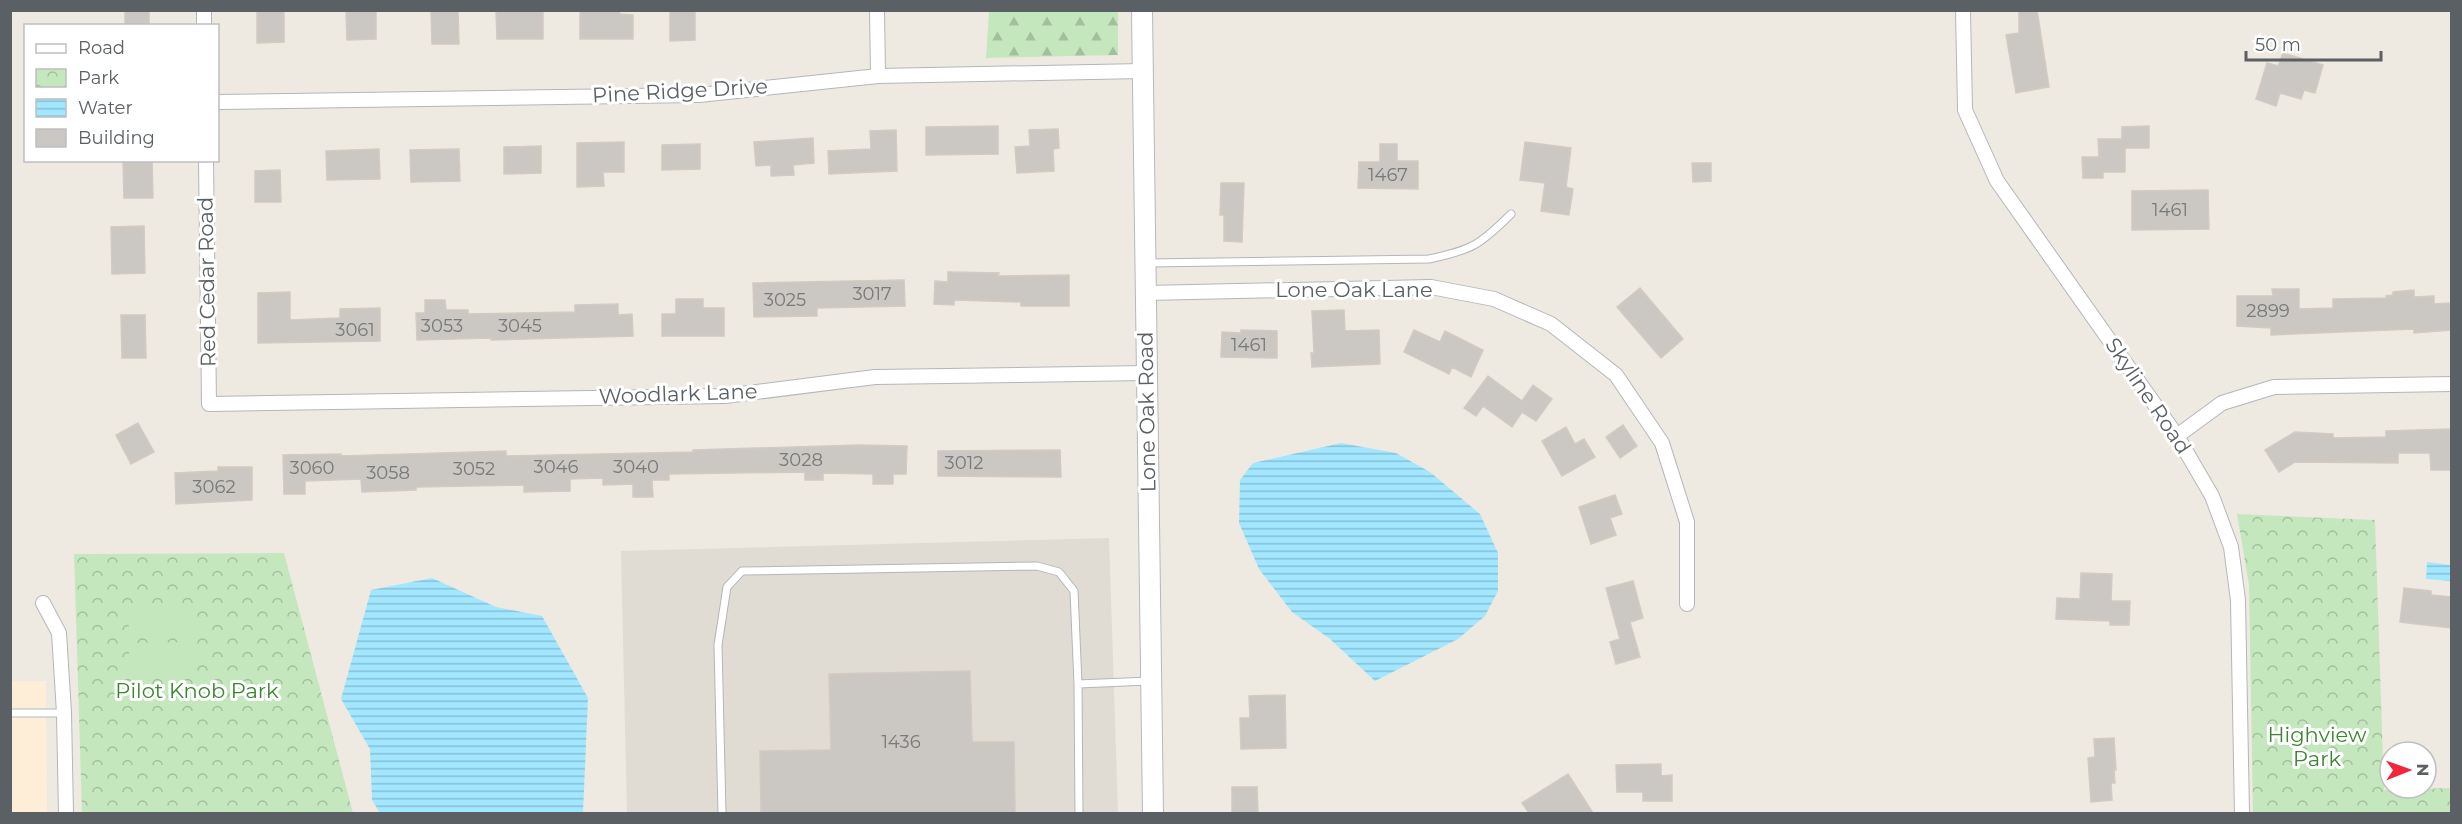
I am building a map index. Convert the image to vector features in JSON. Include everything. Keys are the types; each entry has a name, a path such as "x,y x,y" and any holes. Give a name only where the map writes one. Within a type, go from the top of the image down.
{"main road":[{"name":"Lone Oak Road","path":"1142,10 1153,813"}],"street":[{"path":"877,10 878,76"},
{"name":"Skyline Road","path":"1963,10 1965,110 1997,181 2177,435 2212,496 2231,547 2238,600 2242,813"},
{"name":"Pine Ridge Drive","path":"219,102 699,95 878,76 1143,71"},
{"name":"Red Cedar Road","path":"206,162 209,404"},
{"name":"Lone Oak Lane","path":"1146,293 1431,287 1494,299 1551,324 1616,375 1662,443 1687,522 1687,604"},
{"name":"Woodlark Lane","path":"209,404 725,396 875,377 1146,373"},
{"path":"2177,435 2222,403 2274,387 2451,384"},
{"path":"43,603 59,633 64,713 66,813"}],"lane":[{"path":"1145,263 1429,259 1460,253 1485,240 1511,214"},
{"path":"722,813 718,645 727,587 742,571 1037,566 1059,572 1074,591 1078,684 1079,813"},
{"path":"1078,684 1151,681"},
{"path":"10,713 64,713"}],"shaded area":[{"path":"1109,538 1118,813 627,813 621,551"},
{"path":"10,681 46,681 47,813 11,813"}],"green space":[{"path":"989,11 1118,11 1118,55 986,58"},
{"name":"Highview Park","path":"2237,514 2375,520 2382,740 2378,740 2378,800 2438,800 2438,788 2451,788 2451,813 2253,813 2249,585"},
{"name":"Pilot Knob Park","path":"284,553 353,813 82,813 74,554"},
{"path":"193,603 193,632 129,633 128,604"},
{"path":"194,642 194,672 129,673 129,643"}],"water":[{"path":"1341,443 1396,453 1430,472 1480,514 1498,553 1498,591 1485,616 1458,639 1375,681 1330,639 1292,612 1259,569 1239,523 1240,480 1253,463"},
{"path":"2427,562 2451,565 2451,581 2426,579"},
{"path":"432,578 496,607 542,616 588,698 583,813 380,813 372,800 370,749 341,699 371,590"}],"building":[{"path":"125,10 149,10 149,24 125,24"},
{"path":"257,10 284,10 284,42 257,43"},
{"path":"346,10 376,10 376,39 347,40"},
{"path":"431,10 458,10 459,44 432,44"},
{"path":"543,10 543,39 497,39 496,11"},
{"path":"580,10 619,10 620,14 633,15 633,39 580,39"},
{"path":"670,10 695,10 695,40 670,41"},
{"path":"2019,10 2037,10 2049,87 2016,93 2006,35 2019,33"},
{"path":"2283,53 2323,65 2315,93 2304,90 2301,99 2280,93 2276,106 2256,99 2267,63 2278,66"},
{"path":"998,126 998,154 926,155 926,127"},
{"path":"2149,126 2149,148 2125,148 2125,172 2103,172 2103,178 2083,178 2082,157 2099,157 2098,139 2122,139 2122,127"},
{"path":"1058,129 1059,148 1053,149 1054,171 1017,173 1015,147 1030,146 1029,130"},
{"path":"896,130 897,171 829,174 828,151 871,149 870,131"},
{"path":"813,138 814,163 793,165 794,175 771,176 771,165 756,166 754,142"},
{"path":"624,142 624,172 603,172 604,186 577,187 577,143"},
{"path":"1525,142 1571,148 1566,187 1573,189 1569,215 1541,211 1545,183 1520,180"},
{"path":"700,144 700,169 662,170 662,145"},
{"path":"1380,144 1397,144 1397,161 1418,161 1418,189 1358,188 1359,162 1380,162"},
{"path":"541,146 541,173 504,174 504,147"},
{"path":"379,149 380,179 327,180 326,151"},
{"path":"459,149 460,181 411,182 410,150"},
{"path":"123,162 152,162 153,198 124,198"},
{"path":"1692,163 1711,163 1711,181 1693,182"},
{"path":"280,170 281,202 255,202 255,171"},
{"path":"1221,183 1244,183 1242,242 1224,241 1224,215 1220,215"},
{"path":"2208,190 2209,229 2132,230 2132,191"},
{"path":"144,226 145,273 112,274 111,227"},
{"path":"948,272 999,273 998,276 1069,275 1069,306 1021,306 1021,302 954,300 954,305 934,304 935,281 948,282"},
{"path":"904,280 905,306 817,308 817,316 754,317 753,283"},
{"path":"1640,288 1683,339 1661,358 1617,307"},
{"path":"2272,289 2299,289 2299,309 2333,308 2333,299 2386,298 2386,296 2393,295 2393,292 2414,290 2414,297 2434,296 2434,304 2450,303 2451,330 2414,333 2414,329 2271,335 2271,328 2237,326 2237,296 2273,296"},
{"path":"290,292 290,320 340,318 340,309 380,308 380,341 258,343 258,293"},
{"path":"676,299 703,299 703,308 724,308 724,336 662,336 662,314 676,314"},
{"path":"425,300 445,300 446,310 468,310 468,314 575,312 575,305 618,304 618,315 632,314 633,336 417,340 416,313 425,313"},
{"path":"1344,310 1345,331 1379,330 1380,364 1312,367 1311,353 1314,353 1312,311"},
{"path":"121,315 145,315 146,358 122,358"},
{"path":"1241,330 1277,331 1277,358 1221,357 1222,332 1241,333"},
{"path":"1414,330 1440,342 1445,331 1483,350 1471,377 1452,367 1449,374 1404,352"},
{"path":"1488,376 1522,401 1533,385 1552,399 1536,421 1522,412 1512,427 1483,406 1476,416 1464,408"},
{"path":"138,423 154,452 131,464 116,435"},
{"path":"1623,425 1637,446 1620,458 1606,437"},
{"path":"1566,427 1575,444 1584,439 1595,457 1562,476 1542,441"},
{"path":"2451,429 2451,470 2431,470 2430,453 2398,453 2398,463 2295,462 2279,472 2265,450 2295,432 2333,434 2333,438 2386,437 2386,431"},
{"path":"859,445 907,446 906,474 893,474 893,484 873,484 873,474 823,473 823,480 805,480 805,472 669,474 669,480 652,480 653,497 633,497 633,484 603,485 603,478 570,479 570,491 524,492 524,485 416,487 416,490 362,492 361,479 305,481 305,494 284,494 283,455 341,454 341,456 506,451 506,456 693,452 693,450"},
{"path":"1060,450 1061,477 938,476 938,451"},
{"path":"218,467 252,467 252,500 176,504 175,473 218,471"},
{"path":"1615,495 1622,514 1610,518 1616,535 1591,544 1579,507"},
{"path":"2081,573 2112,574 2111,601 2130,601 2129,625 2110,625 2110,621 2056,619 2057,598 2080,599"},
{"path":"1633,581 1643,618 1630,622 1640,657 1616,664 1610,642 1620,639 1606,588"},
{"path":"2404,588 2431,591 2431,595 2451,597 2451,628 2400,622"},
{"path":"970,671 972,742 1014,742 1015,813 761,813 760,751 831,750 829,674"},
{"path":"1285,695 1286,748 1241,749 1240,718 1250,718 1249,696"},
{"path":"2114,738 2116,770 2114,770 2115,783 2111,783 2112,800 2091,802 2088,758 2095,757 2094,739"},
{"path":"1661,764 1661,776 1672,775 1672,801 1643,801 1643,792 1617,792 1616,765"},
{"path":"1568,774 1593,813 1529,813 1522,803"},
{"path":"1232,787 1257,787 1258,813 1232,813"}]}
